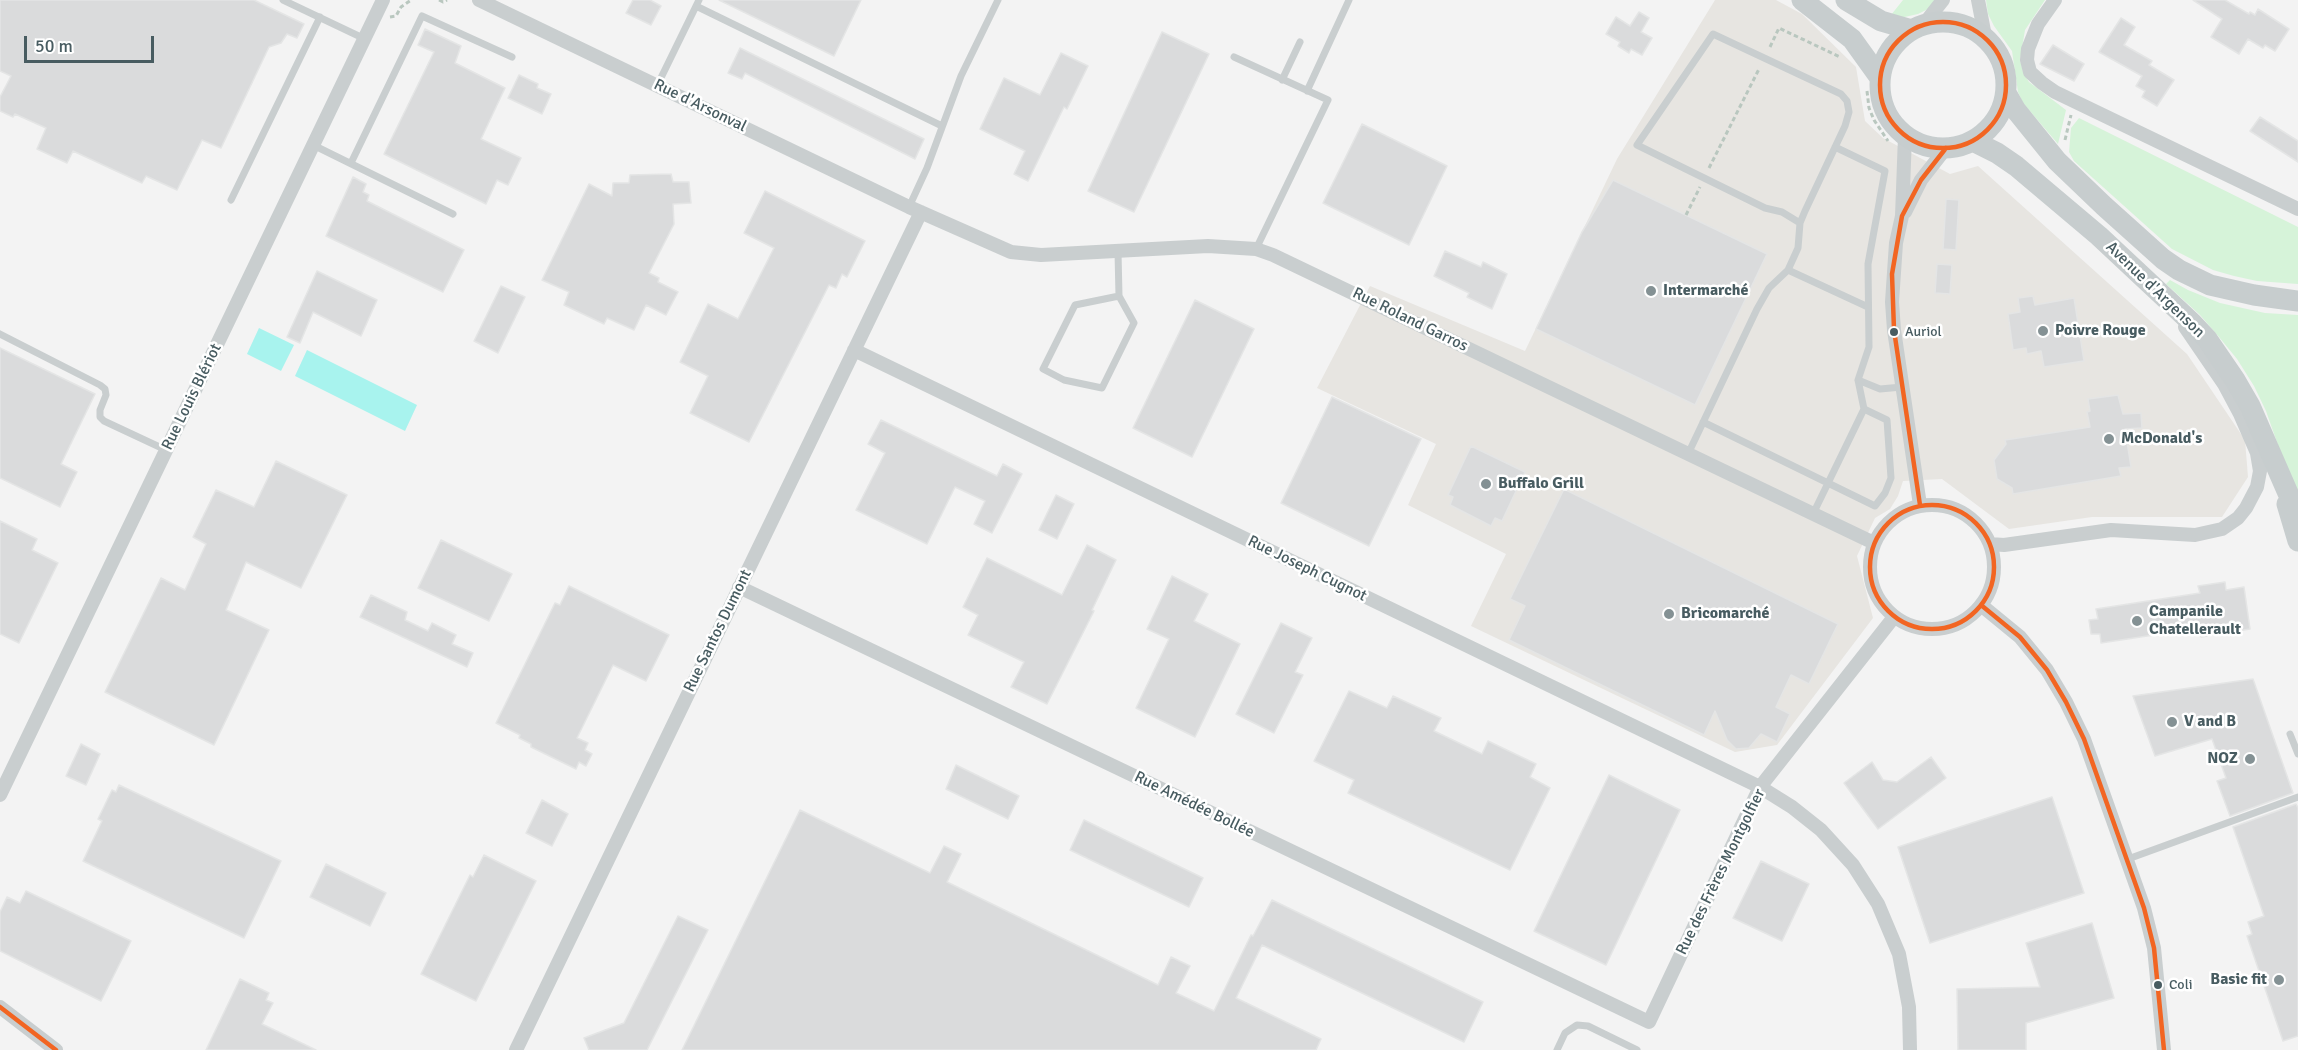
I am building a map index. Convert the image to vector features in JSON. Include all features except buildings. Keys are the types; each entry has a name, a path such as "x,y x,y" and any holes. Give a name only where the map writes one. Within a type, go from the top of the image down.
{"main road":[{"path":"1802,0 1852,39 1857,46 1893,124 1898,141 1946,148 1973,141 1989,129 2001,112 2006,93 2006,77 2003,62 1995,48 1984,36 1966,25 1945,21 1918,27 1881,21 1846,0"},
{"path":"1873,82 1896,42 1918,27"},
{"name":"Avenue d'Argenson","path":"2006,93 2014,109 2057,161 2104,207 2163,259 2179,270 2210,285 2254,295 2298,301"},
{"name":"Avenue d'Argenson","path":"1973,141 2016,166 2099,237 2207,339 2235,380 2274,458 2298,516"},
{"path":"2274,458 2298,542"}],"street":[{"name":"Rue Louis Blériot","path":"0,795 383,0"},
{"name":"Rue d'Arsonval","path":"479,0 915,210"},
{"path":"1918,27 1943,0"},
{"path":"1978,0 1984,36"},
{"path":"2055,0 2038,24 2028,49 2027,60 2030,72 2042,83 2055,92 2298,209"},
{"path":"1898,141 1902,216"},
{"path":"1920,505 1892,302 1896,243 1902,216 1921,180 1946,148"},
{"name":"Rue Roland Garros","path":"915,210 1011,252 1041,255 1208,246 1256,249 1273,255 1874,543"},
{"name":"Rue Santos Dumont","path":"516,1050 854,350 915,210"},
{"path":"1990,544 2004,545 2111,530 2195,536 2229,525 2246,508 2257,487 2260,471 2253,443 2224,384 2165,298"},
{"name":"Rue Joseph Cugnot","path":"854,350 1760,787 1792,807 1821,830 1853,865 1878,904 1899,954 1909,1007 1910,1050"},
{"path":"1937,504 1954,508 1969,516 1982,529 1990,544 1994,565 1991,586 1981,605 1967,619 1949,627 1930,630 1911,626 1894,617 1880,602 1872,584 1869,563 1874,543 1885,526 1901,512 1920,505 1937,504"},
{"name":"Rue Amédée Bollée","path":"739,587 1649,1022"},
{"path":"1981,605 2020,637 2047,670 2084,739 2128,859 2154,948 2164,1050"},
{"name":"Rue des Frères Montgolfier","path":"1649,1022 1760,787 1894,617"},
{"path":"0,1007 56,1050"}],"lane":[{"path":"283,0 365,39"},
{"path":"915,210 927,168 961,76 998,0"},
{"path":"1307,92 1349,0"},
{"path":"657,86 697,3 942,126"},
{"path":"351,163 422,16 512,57"},
{"path":"231,201 320,17"},
{"path":"1688,454 1763,298 1769,288 1788,270 1798,248 1800,224 1845,126 1849,112 1847,101 1841,94 1713,34 1637,145 1765,208 1782,212 1800,224"},
{"path":"1282,80 1300,42"},
{"path":"1234,57 1328,100 1256,249"},
{"path":"313,145 453,214"},
{"path":"1813,514 1864,409 1858,380 1869,347 1868,264 1885,171 1835,147"},
{"path":"1118,252 1119,296 1134,323 1102,388 1064,380 1043,369 1075,305 1119,296"},
{"path":"1788,270 1868,307"},
{"path":"0,334 100,385 105,389 106,395 100,410 100,417 104,421 166,450"},
{"path":"1858,380 1880,389 1902,387"},
{"path":"1702,422 1875,506 1885,493 1890,478 1887,420 1864,409"},
{"path":"2290,734 2298,754"},
{"path":"2128,859 2298,797"},
{"path":"1557,1050 1565,1033 1577,1025 1588,1026 1637,1050"}],"path":[{"path":"439,0 443,2 447,0"},
{"path":"1686,215 1779,28 1846,60 1857,46"},
{"path":"1873,82 1869,108 1874,120 1898,141"}],"shaded area":[{"path":"1715,0 1776,0 1802,14 1856,67 1865,121 1883,138 1950,174 1978,166 2187,354 2245,440 2248,477 2222,517 2092,517 2009,529 1942,479 1903,481 1890,509 1875,518 1857,556 1873,618 1777,745 1735,752 1471,626 1506,554 1408,505 1436,444 1317,388 1370,286 1525,351 1617,159"}],"green space":[{"path":"1903,0 1937,0 1928,9 1918,14 1900,18 1891,15"},
{"path":"1986,0 2045,0 2025,30 2020,60 2029,82 2066,110 2058,144 2023,103 2018,92 2012,51 1994,26 1988,14"},
{"path":"2079,118 2298,227 2298,284 2257,281 2234,276 2213,270 2172,249 2074,161 2069,152 2071,128"},
{"path":"2170,280 2220,303 2265,313 2298,315 2298,502 2266,411 2254,386 2237,359 2219,337 2200,315 2166,284"}],"water":[{"path":"259,328 294,345 281,371 247,354"},
{"path":"307,350 417,405 405,431 295,376"}],"transit line":[{"path":"1943,22 1967,27 1988,40 2001,61 2006,85 2001,109 1988,130 1967,143 1943,148 1919,143 1898,130 1885,109 1880,85 1885,61 1898,40 1919,27 1943,22"},
{"path":"1920,505 1894,330 1892,274 1902,216 1921,180 1946,148"},
{"path":"1932,505 1956,510 1976,523 1989,543 1994,567 1989,591 1976,611 1956,624 1932,629 1908,624 1888,611 1875,591 1870,567 1875,543 1888,523 1908,510 1932,505"},
{"path":"1981,605 2020,637 2047,670 2084,739 2144,908 2154,948 2164,1050"},
{"path":"0,1007 56,1050"}],"place":[{"name":"Intermarché","path":"1651,291"},
{"name":"Poivre Rouge","path":"2043,331"},
{"name":"Auriol","path":"1894,332"},
{"name":"McDonald's","path":"2109,439"},
{"name":"Buffalo Grill","path":"1486,484"},
{"name":"Bricomarché","path":"1669,614"},
{"name":"Campanile Chatellerault","path":"2137,621"},
{"name":"V and B","path":"2172,722"},
{"name":"NOZ","path":"2250,759"},
{"name":"Basic fit","path":"2279,980"},
{"name":"Coli","path":"2158,985"}]}
